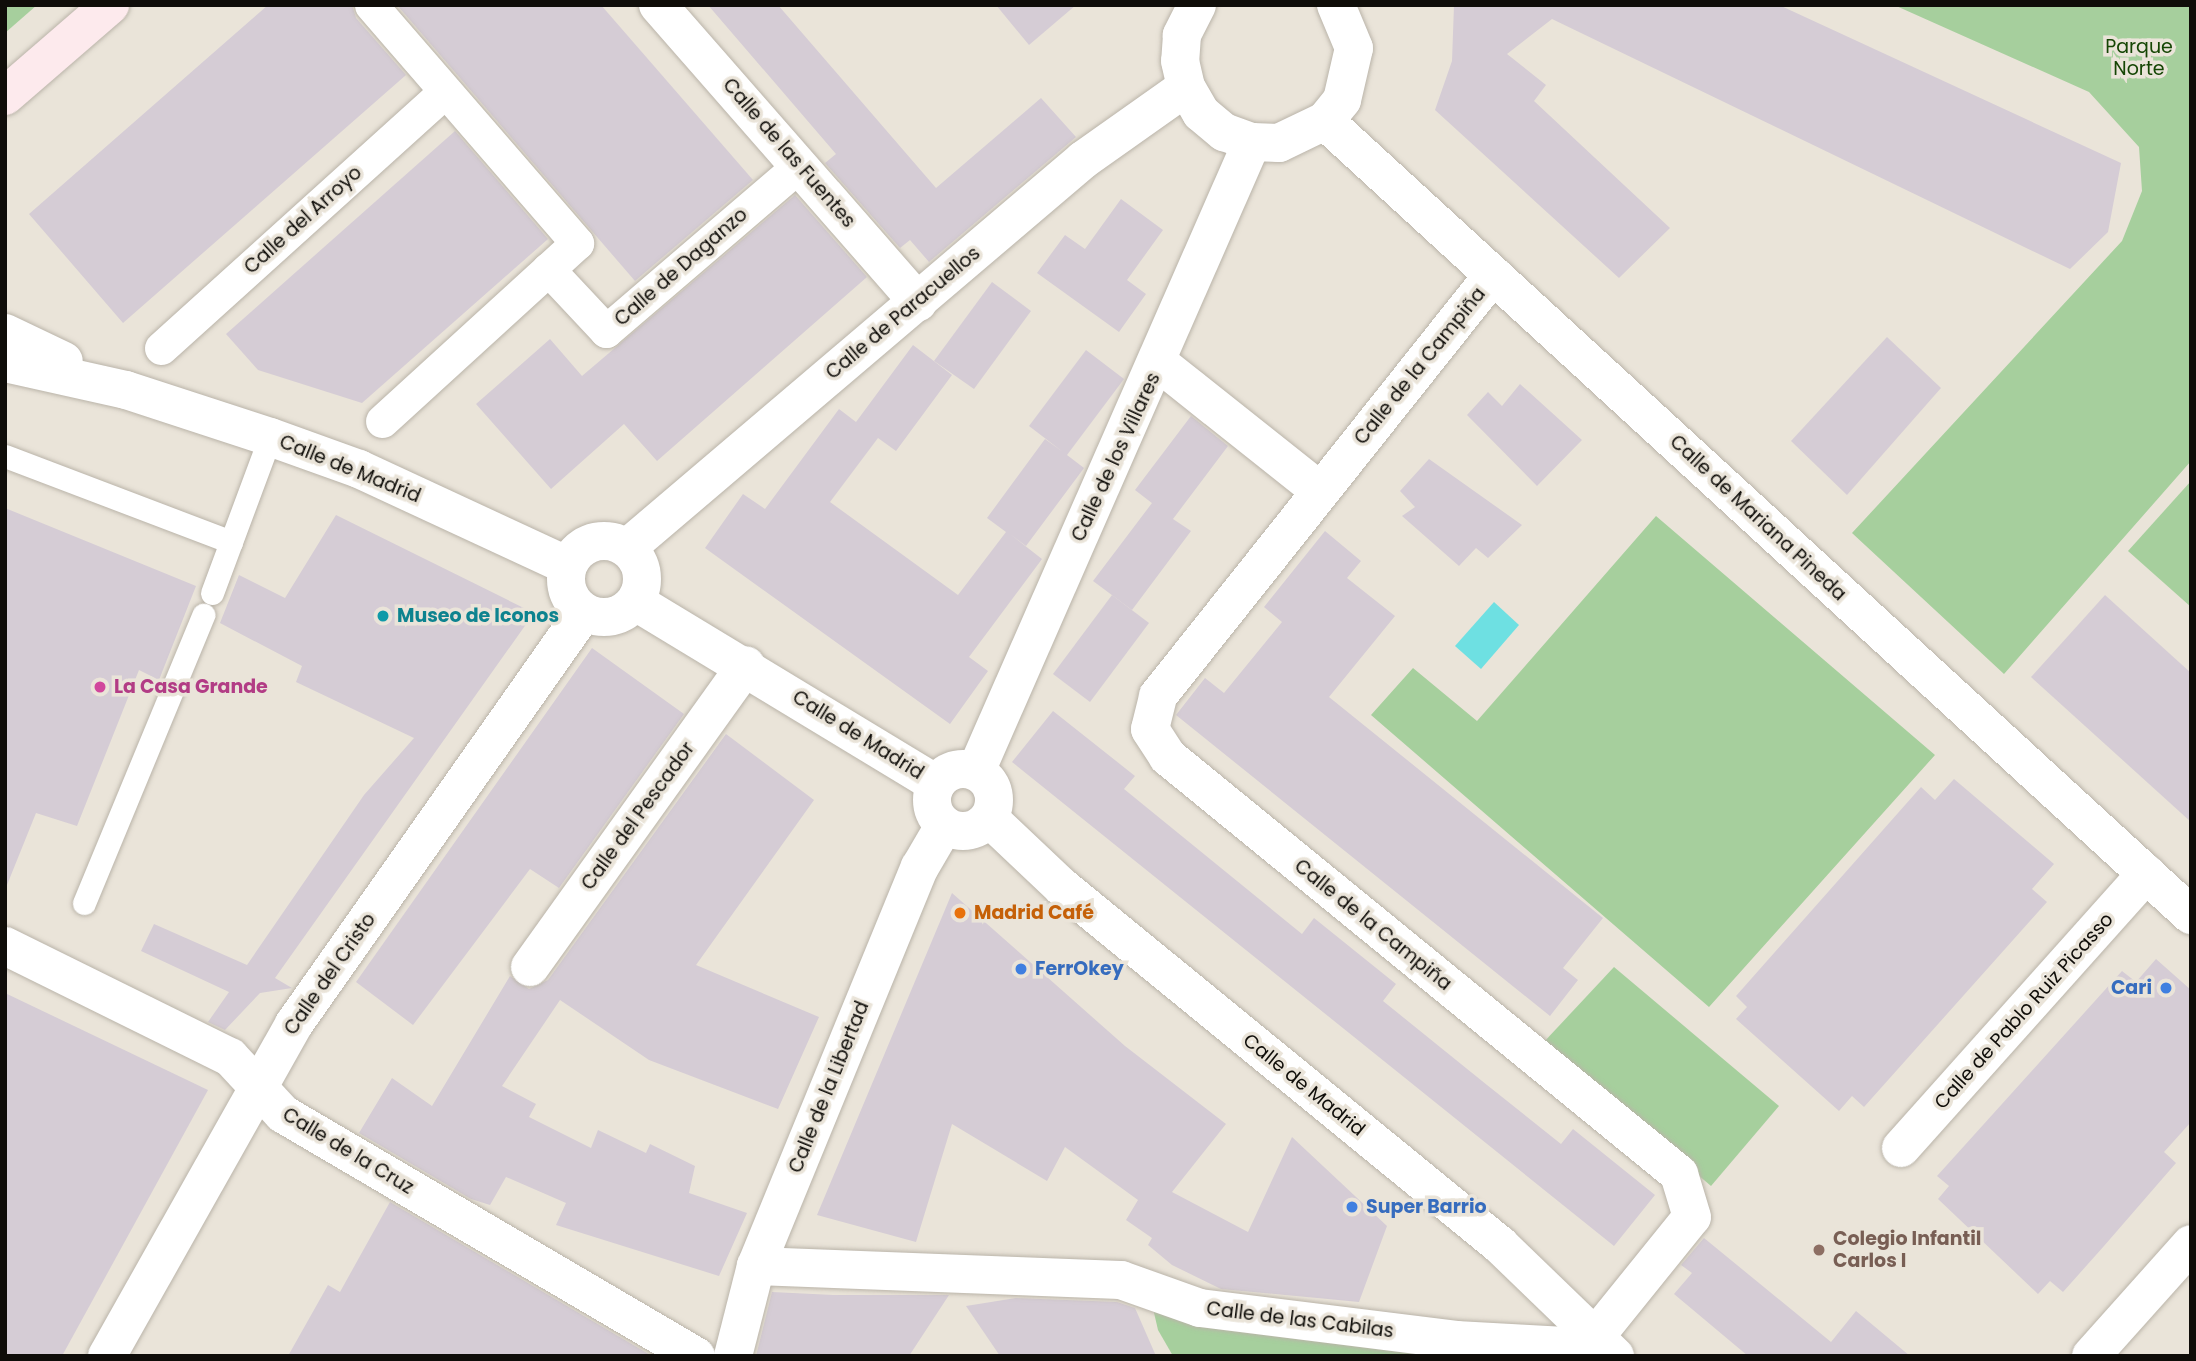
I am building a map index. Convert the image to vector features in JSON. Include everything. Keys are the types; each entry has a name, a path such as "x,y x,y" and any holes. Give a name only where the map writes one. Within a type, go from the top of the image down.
{"main road":[{"path":"5,96 22,74 110,5"}],"street":[{"path":"372,5 577,243 382,421"},
{"name":"Calle de las Fuentes","path":"658,5 918,302"},
{"path":"1197,5 1182,34 1186,87 1201,113 1224,132 1252,142 1279,143 1325,121 1352,75 1354,48 1336,5"},
{"name":"Calle de Paracuellos","path":"627,548 1083,160 1186,87"},
{"name":"Calle del Arroyo","path":"161,348 445,91"},
{"name":"Calle de Mariana Pineda","path":"1325,121 2191,915"},
{"name":"Calle de los Villares","path":"976,771 1159,363 1252,142"},
{"name":"Calle de Daganzo","path":"548,269 606,331 800,165"},
{"name":"Calle de la Campiña","path":"1493,275 1158,696 1150,729 1167,757 1679,1174 1692,1217 1605,1346"},
{"name":"Calle de Madrid","path":"5,333 126,390"},
{"name":"Calle de Madrid","path":"5,363 126,390 359,469 568,566"},
{"path":"1159,363 1320,491"},
{"path":"593,542 627,548 640,564 642,583 636,602 621,614 602,618 584,612 571,599 568,566 593,542"},
{"name":"Calle de Madrid","path":"636,602 746,665 936,784"},
{"name":"Calle del Cristo","path":"107,1356 294,1024 584,612"},
{"name":"Calle del Pescador","path":"530,968 746,665"},
{"path":"961,768 976,771 991,783 996,801 990,819 977,830 960,832 944,826 934,814 936,784 961,768"},
{"name":"Calle de Madrid","path":"990,819 1062,887 1500,1245 1605,1346"},
{"name":"Calle de la Libertad","path":"733,1356 756,1266 920,867 944,826"},
{"name":"Calle de Pablo Ruiz Picasso","path":"1901,1148 2146,874"},
{"name":"Calle de la Cruz","path":"5,946 230,1057 283,1114 696,1356"},
{"path":"2091,1356 2191,1244"},
{"name":"Calle de las Cabilas","path":"756,1266 1121,1280 1200,1308 1456,1340 1605,1346"}],"lane":[{"path":"212,593 270,437"},
{"path":"5,456 232,542"},
{"path":"84,903 203,615"}],"green space":[{"path":"5,5 37,5 5,33"},
{"name":"Parque Norte","path":"1894,5 2191,5 2191,461 2004,674 1852,533 2122,241 2142,191 2139,147 2089,92"},
{"path":"2191,481 2191,607 2128,551"},
{"path":"1656,516 1935,755 1709,1007 1371,715 1413,668 1477,721"},
{"path":"1614,967 1779,1106 1711,1186 1543,1043"},
{"path":"1152,1304 1461,1356 1173,1356 1158,1330"}],"water":[{"path":"1494,602 1519,625 1481,669 1455,646"}],"building":[{"path":"268,5 352,5 356,18 406,75 123,323 29,214"},
{"path":"397,5 601,5 753,180 635,281"},
{"path":"708,5 778,5 936,188 1041,98 1076,137 929,262 910,240 900,248 825,163 836,154"},
{"path":"996,5 1076,5 1029,45"},
{"path":"1454,5 1779,5 2121,163 2108,232 2070,269 1552,19 1507,54 1546,85 1534,101 1670,228 1619,278 1435,110 1452,61"},
{"path":"455,131 548,239 362,403 258,370 226,334"},
{"path":"795,195 867,277 657,461 624,424 551,489 476,404 550,339 582,376"},
{"path":"1121,199 1163,230 1127,280 1146,294 1119,332 1037,273 1065,235 1085,249"},
{"path":"992,282 1031,311 974,389 934,361"},
{"path":"1887,337 1941,388 1847,495 1791,441"},
{"path":"913,345 952,375 896,451 878,438 830,502 958,595 1006,532 987,518 1045,439 1063,452 1029,426 1086,350 1124,379 1067,455 1084,468 1026,546 1010,534 1042,559 969,657 988,671 950,724 705,548 743,494 765,509 839,409 856,422"},
{"path":"1520,384 1582,440 1537,486 1467,415 1488,392 1502,406"},
{"path":"1191,416 1228,446 1173,519 1191,531 1132,610 1093,581 1152,503 1135,490"},
{"path":"1429,459 1522,525 1488,558 1476,548 1459,566 1402,516 1415,507 1400,491"},
{"path":"5,508 196,586 159,680 139,670 77,826 36,813 7,885"},
{"path":"336,515 534,613 275,978 292,988 260,993 225,1030 208,1022 229,992 141,951 154,924 247,965 364,795 414,738 296,682 302,666 220,623 239,575 285,598"},
{"path":"1325,531 1361,561 1347,578 1395,616 1329,697 1603,918 1563,968 1578,980 1550,1016 1176,715 1205,678 1224,693 1282,622 1264,607"},
{"path":"1112,595 1149,623 1090,702 1053,674"},
{"path":"2105,595 2191,673 2191,822 2031,677"},
{"path":"592,648 684,714 559,888 530,869 413,1025 356,982"},
{"path":"1053,711 1135,776 1124,789 1302,934 1314,918 1396,984 1383,1001 1487,1085 1561,1144 1573,1129 1655,1195 1614,1246 1012,762"},
{"path":"726,734 814,800 696,965 819,1017 778,1109 649,1060 560,1000 502,1086 536,1104 529,1117 591,1148 598,1130 646,1153 650,1144 695,1166 689,1193 747,1213 719,1276 556,1225 566,1203 506,1177 490,1205 471,1199 359,1133 392,1078 432,1106 510,976 529,989 548,980"},
{"path":"1954,779 2054,864 2032,889 2047,902 1864,1107 1852,1096 1839,1111 1736,1019 1747,1007 1736,996 1921,787 1935,800"},
{"path":"952,893 1125,1046 1226,1124 1172,1192 1248,1232 1292,1137 1387,1226 1359,1302 1221,1289 1172,1265 1148,1245 1152,1238 1126,1220 1138,1200 1065,1147 1047,1181 952,1124 916,1242 817,1215"},
{"path":"2156,959 2191,990 2191,1122 2164,1152 2176,1163 2104,1246 2063,1292 2050,1281 2038,1294 1938,1199 1949,1186 1937,1176 2122,971 2136,982"},
{"path":"5,993 208,1090 62,1356 5,1356"},
{"path":"390,1202 652,1356 288,1356 328,1285 340,1292"},
{"path":"1704,1238 1831,1342 1856,1311 1910,1356 1748,1356 1674,1294 1692,1273 1681,1265"},
{"path":"772,1292 949,1295 909,1356 756,1356"},
{"path":"1016,1298 1117,1302 1135,1308 1156,1356 1000,1356 966,1306"}],"place":[{"name":"Museo de Iconos","path":"383,616"},
{"name":"La Casa Grande","path":"100,687"},
{"name":"Madrid Café","path":"960,913"},
{"name":"FerrOkey","path":"1021,969"},
{"name":"Cari","path":"2166,988"},
{"name":"Super Barrio","path":"1352,1207"},
{"name":"Colegio Infantil Carlos I","path":"1819,1250"}]}
